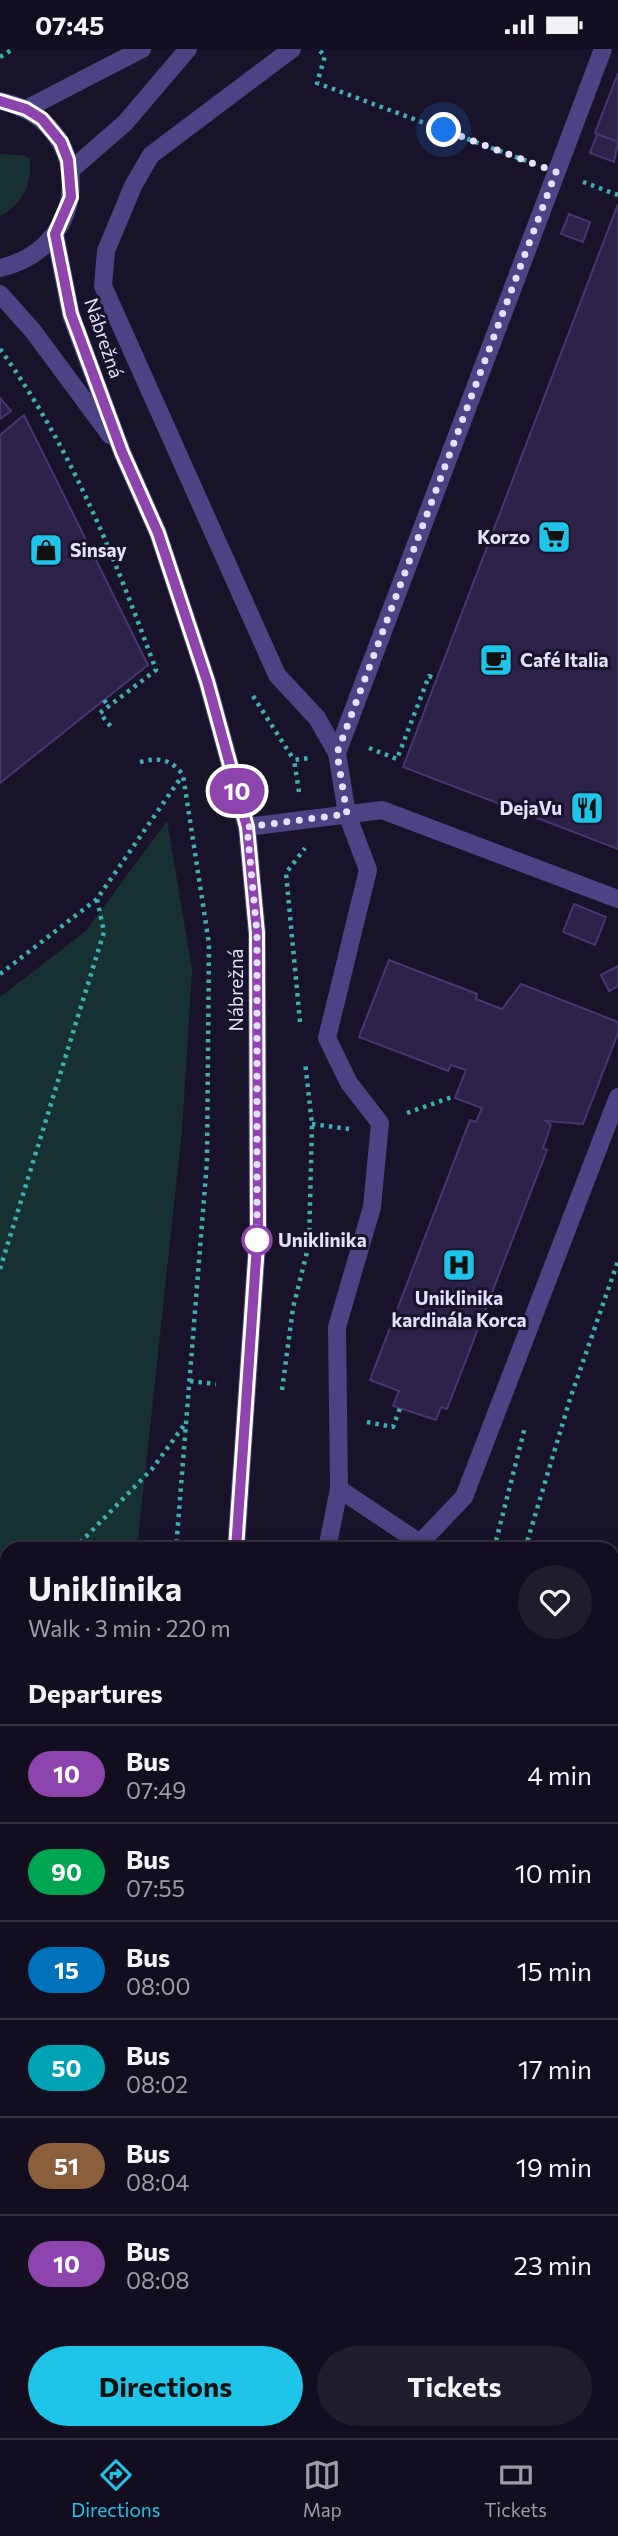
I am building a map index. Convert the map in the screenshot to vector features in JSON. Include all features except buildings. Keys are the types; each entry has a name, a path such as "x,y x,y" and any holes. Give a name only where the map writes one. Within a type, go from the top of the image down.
{"street":[{"path":"26,109 142,49"},
{"path":"71,170 125,123 188,49"},
{"path":"292,49 151,155 133,186 106,251 103,286 277,675 317,718 337,753 347,814 368,870 327,1038 349,1083 380,1123 372,1207 337,1327 339,1489 328,1542"},
{"path":"337,753 603,49"},
{"path":"0,101 26,109 42,119 55,134 71,170 68,210 55,234 24,260 0,268"},
{"name":"Nábrežná","path":"55,234 71,314 122,452 158,533 207,681 247,827 257,933 258,1230 236,1542"},
{"name":"Nábrežná","path":"0,294 33,331 122,452"},
{"path":"247,827 382,810 618,899"},
{"path":"423,1542 464,1497 618,1097"},
{"path":"339,1489 413,1542"}],"path":[{"path":"0,57 13,49"},
{"path":"319,49 325,56 317,83 618,195"},
{"path":"0,349 43,411 92,505 156,670 100,713 111,727"},
{"path":"400,751 429,676 436,679"},
{"path":"104,700 109,707"},
{"path":"139,762 156,758 174,763 183,775 209,944 207,1161 177,1542"},
{"path":"0,974 97,899 183,775"},
{"path":"0,1269 104,932 97,899"},
{"path":"527,1542 570,1399 618,1261"},
{"path":"190,1381 216,1384"},
{"path":"393,1427 400,1408"},
{"path":"496,1542 527,1418"},
{"path":"81,1542 152,1469 186,1422"}],"green space":[{"path":"0,154 22,155 30,159 30,168 27,185 20,199 0,216"},
{"path":"167,821 192,970 182,1130 138,1542 0,1542 0,997 86,931"}],"bus line":[{"name":"10","path":"0,101 17,105 42,119 61,142 68,160 71,170 71,197 68,210 55,234 71,314 122,452 158,533 207,681 247,827 257,933 258,1230 236,1542"}],"place":[{"name":"Korzo","path":"554,537"},
{"name":"Sinsay","path":"46,550"},
{"name":"Café Italia","path":"496,660"},
{"name":"DejaVu","path":"587,808"},
{"name":"Uniklinika","path":"257,1240"},
{"name":"Uniklinika kardinála Korca","path":"459,1265"}],"route":[{"path":"257,1240 257,933 247,827 347,814 337,753 556,172 444,130"}]}
